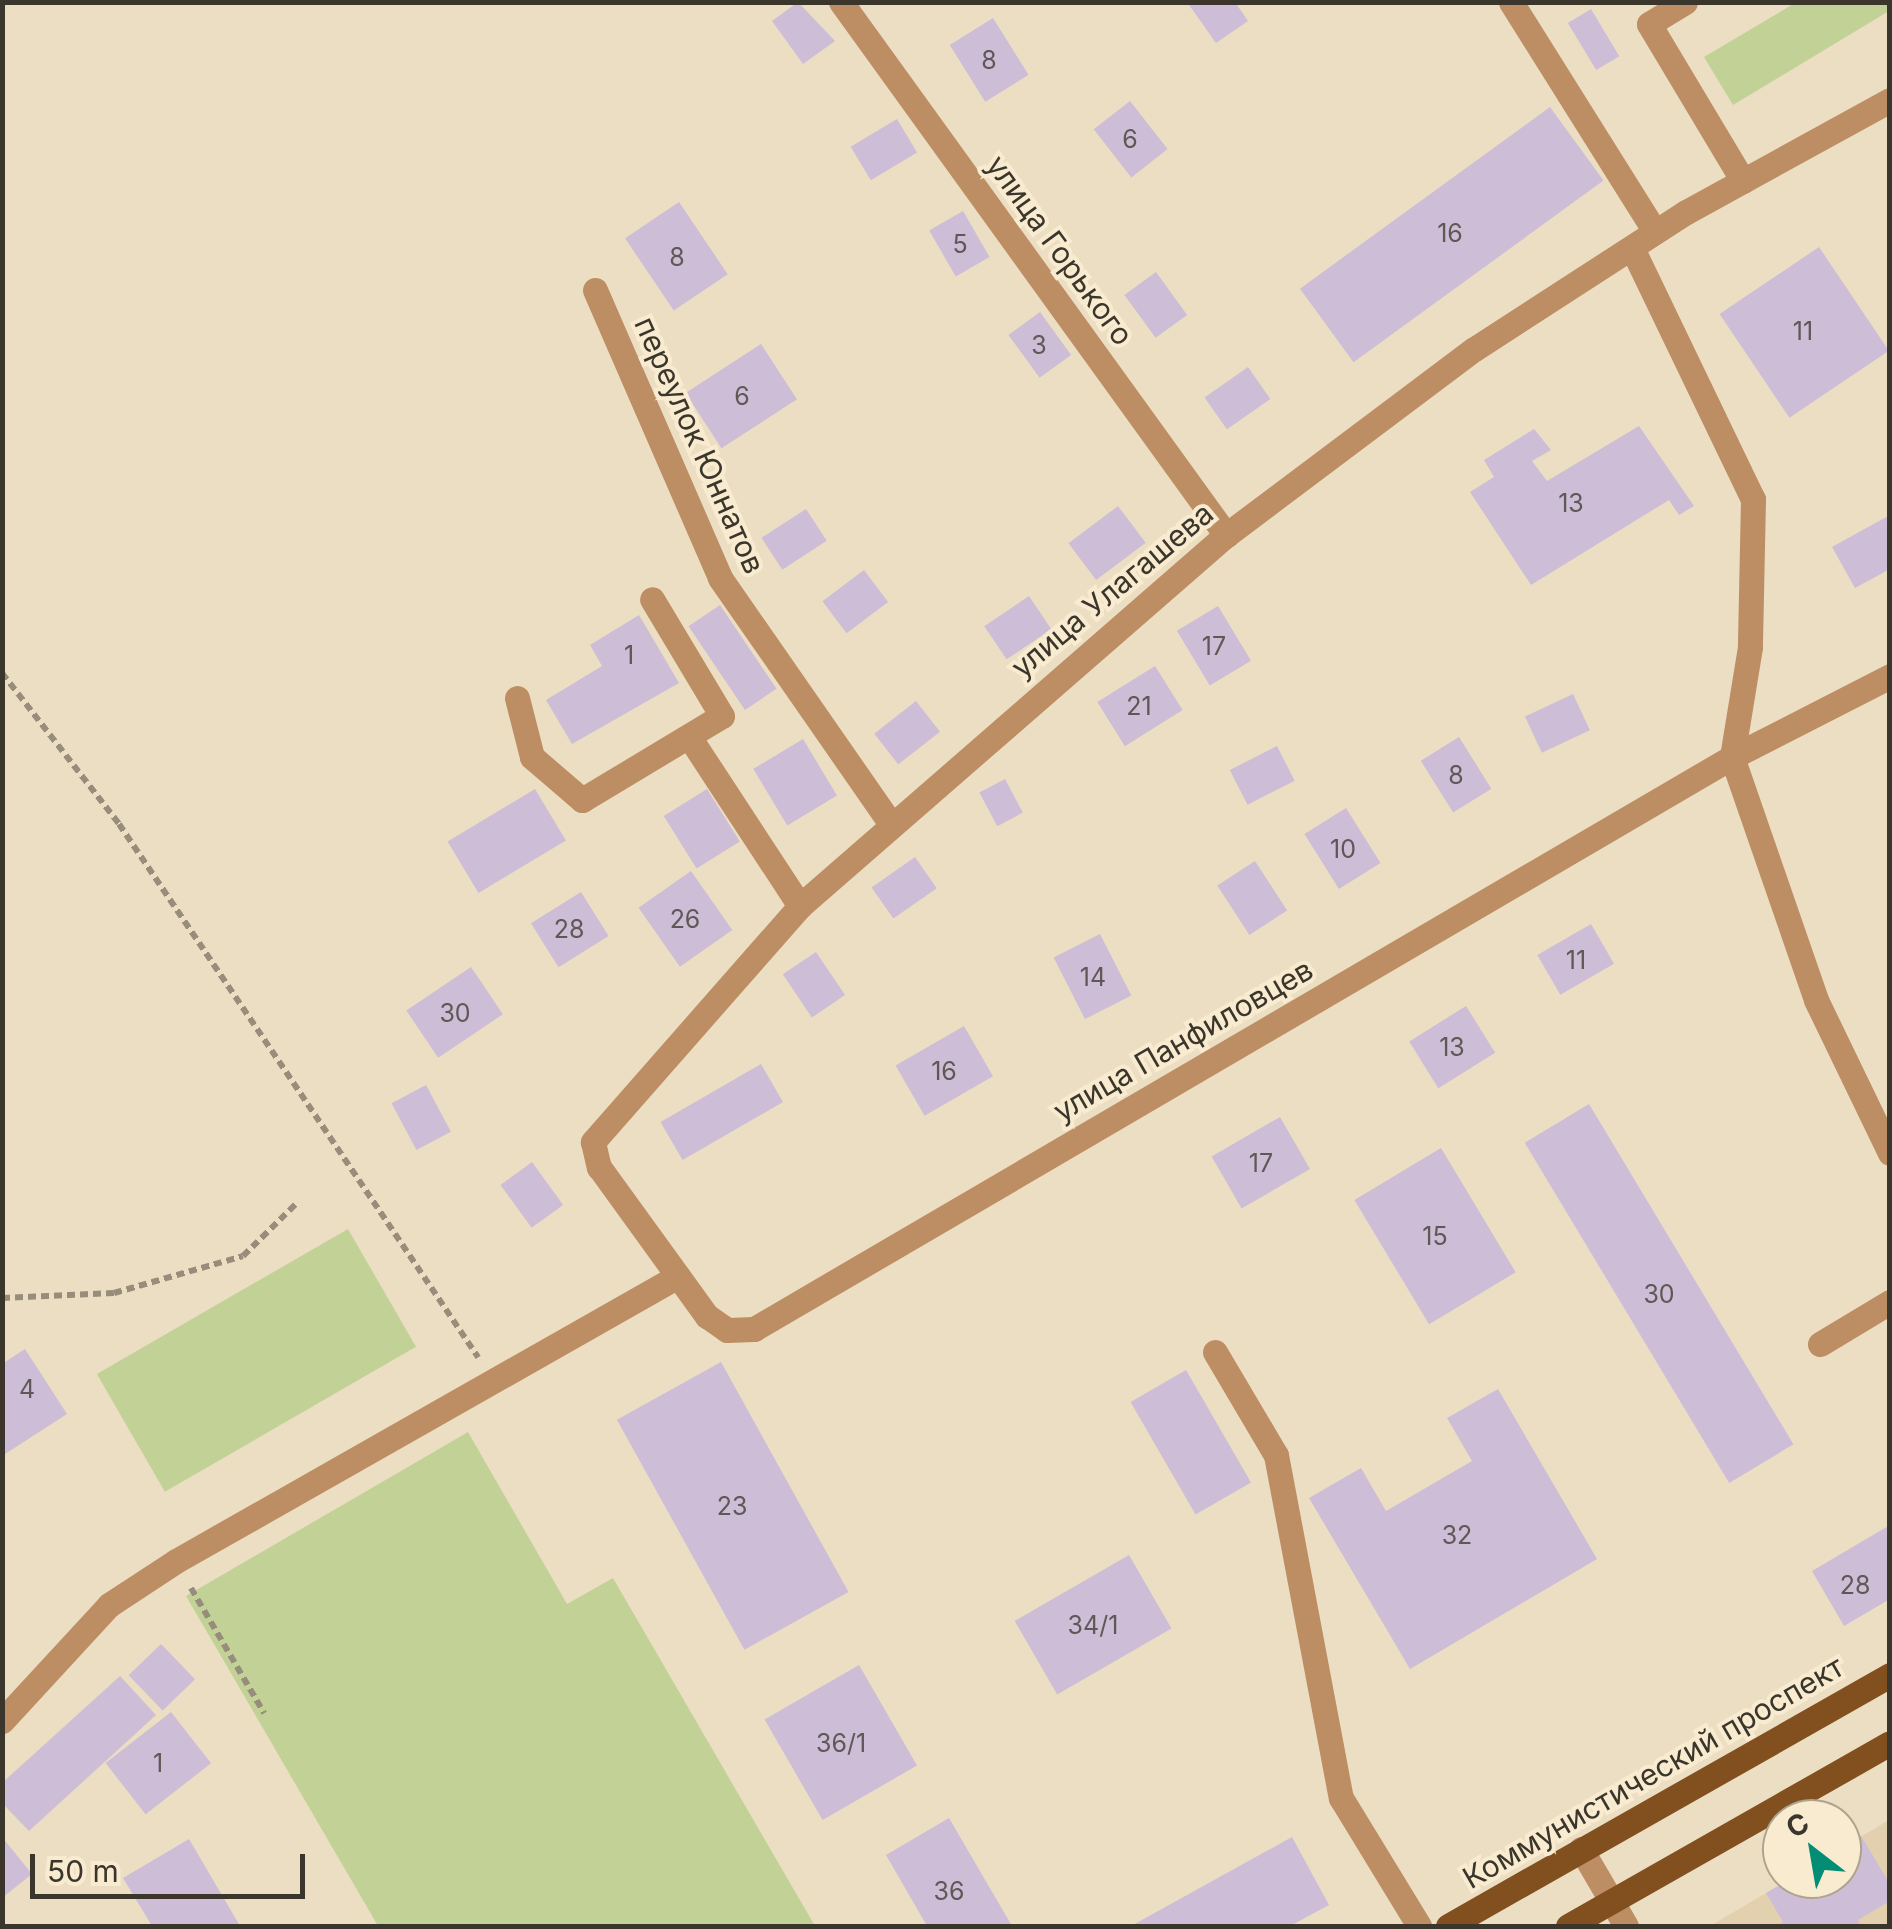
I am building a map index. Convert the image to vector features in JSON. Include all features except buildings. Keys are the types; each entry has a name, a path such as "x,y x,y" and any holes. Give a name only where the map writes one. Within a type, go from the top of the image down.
{"main road":[{"name":"Коммунистический проспект","path":"1448,1926 1890,1675"},
{"path":"1568,1926 1890,1744"}],"street":[{"name":"улица Горького","path":"841,2 1226,535"},
{"path":"1541,2 1514,9 1655,232"},
{"path":"1685,2 1649,24 1743,181"},
{"name":"улица Улагашева","path":"678,1276 599,1167 593,1142 800,906 890,821 1226,535 1474,350 1655,232 1890,100"},
{"path":"1632,248 1752,499 1750,647 1732,758 1816,1000 1890,1153"},
{"name":"переулок Юннатов","path":"595,290 720,578 890,821"},
{"path":"517,698 532,757 582,800 722,716 652,600"},
{"name":"улица Панфиловцев","path":"678,1276 707,1316 728,1330 754,1329 1732,758 1890,676"},
{"path":"690,738 800,906"},
{"path":"2,1721 109,1605 176,1560 678,1276"},
{"path":"1820,1344 1890,1302"},
{"path":"1216,1352 1276,1455 1340,1798 1419,1926"},
{"path":"1581,1850 1626,1926"}],"path":[{"path":"2,672 119,824 496,1382"},
{"path":"2,1298 114,1292 243,1256 297,1203"},
{"path":"176,1560 264,1713"}],"shaded area":[{"path":"1889,1820 1889,1926 1710,1926 1762,1895 1762,1899 1862,1899 1862,1836"}],"green space":[{"path":"1795,3 1887,3 1889,11 1733,105 1704,57"},
{"path":"348,1229 416,1347 165,1492 97,1374"},
{"path":"468,1432 567,1604 613,1578 815,1926 378,1926 186,1596"}]}
